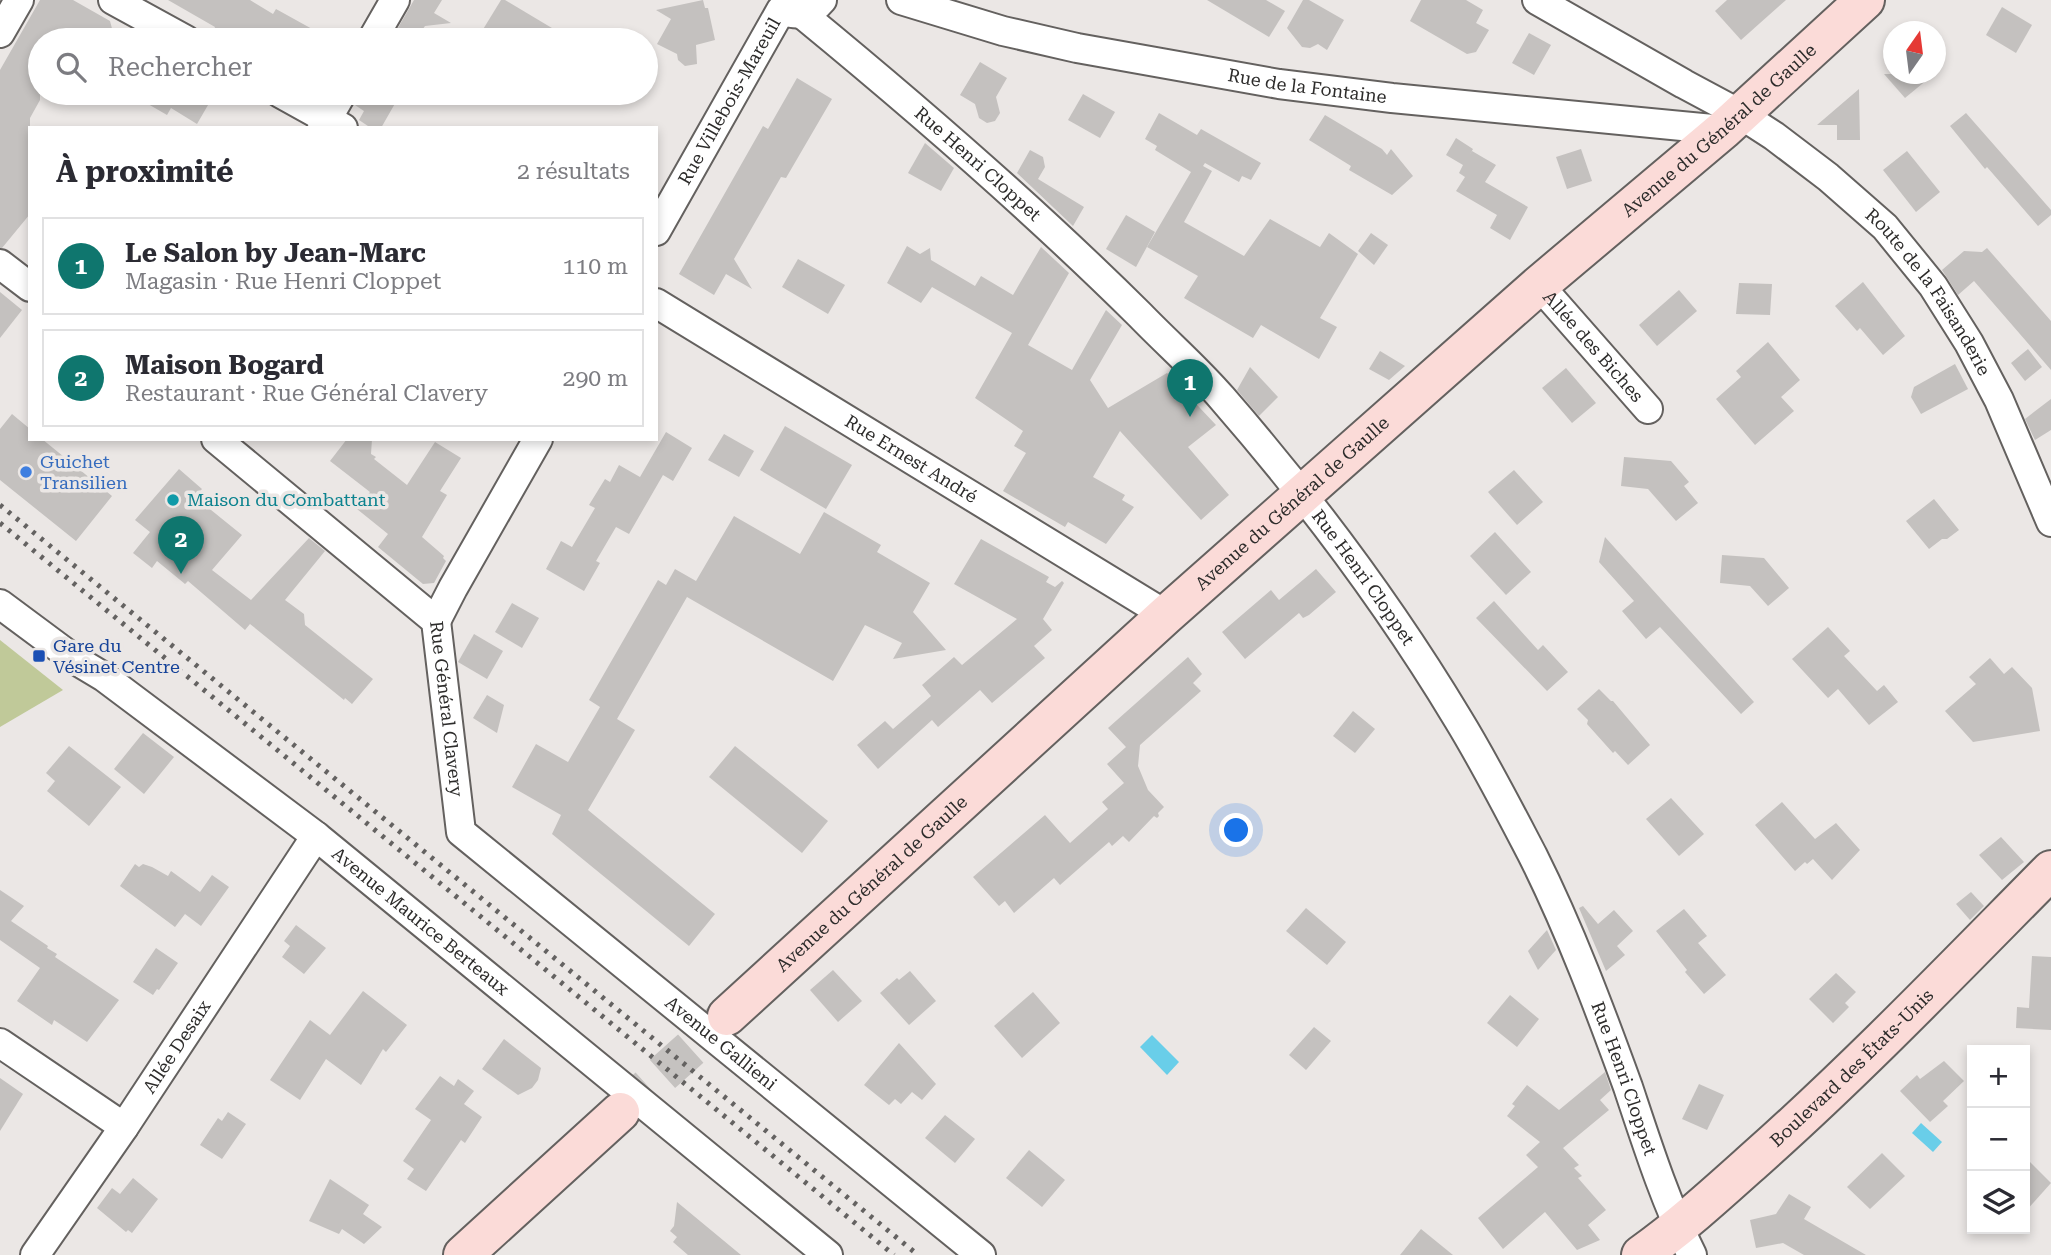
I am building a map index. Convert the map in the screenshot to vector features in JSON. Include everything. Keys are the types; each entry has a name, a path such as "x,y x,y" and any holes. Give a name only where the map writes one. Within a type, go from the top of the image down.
{"street":[{"path":"0,33 19,0"},
{"path":"113,0 164,28"},
{"path":"379,28 395,0"},
{"name":"Rue de la Fontaine","path":"901,0 1003,31 1116,55 1279,84 1392,98 1731,122"},
{"name":"Route de la Faisanderie","path":"1537,0 1684,84 1731,122 1774,136 1828,177 1885,227 1933,286 1969,343 1998,400 2051,522"},
{"name":"Avenue du Général de Gaulle","path":"727,1016 1166,615 1539,285 1731,122 1865,0"},
{"name":"Rue Villebois-Mareuil","path":"658,228 794,6"},
{"name":"Rue Henri Cloppet","path":"794,6 921,111 1015,195 1220,396 1301,495 1397,624 1460,721 1534,860 1583,972 1684,1241"},
{"path":"299,105 331,125 338,105"},
{"path":"0,264 28,285"},
{"name":"Allée des Biches","path":"1539,285 1648,409"},
{"name":"Rue Ernest André","path":"658,304 1166,615"},
{"name":"Rue Général Clavery","path":"217,441 436,621 461,832"},
{"path":"436,621 537,441"},
{"name":"Avenue Maurice Berteaux","path":"0,604 74,659 104,677 316,836 828,1255"},
{"name":"Avenue Gallieni","path":"461,832 981,1255"},
{"name":"Allée Desaix","path":"35,1255 124,1127 316,836"},
{"name":"Boulevard des États-Unis","path":"1642,1255 1684,1241 1792,1126 1900,1023 2051,870"},
{"path":"0,1043 124,1127"},
{"path":"463,1255 620,1112"}],"green space":[{"path":"0,640 63,690 0,727"}],"water":[{"path":"1152,1035 1179,1062 1167,1075 1140,1047"},
{"path":"1921,1123 1942,1142 1933,1152 1912,1133"}],"building":[{"path":"40,0 73,0 110,21 112,28 28,28 28,105 37,105 28,126 28,216 2,248 0,248 0,70"},
{"path":"168,0 250,0 273,14 276,9 310,28 215,28"},
{"path":"414,0 442,0 434,13 451,23 424,28 398,28"},
{"path":"501,0 505,0 552,28 484,28"},
{"path":"703,0 705,8 708,8 715,40 696,45 697,64 685,66 678,60 677,54 658,44 671,19 656,10"},
{"path":"1207,0 1266,0 1285,11 1269,37"},
{"path":"1303,0 1309,0 1344,20 1327,50 1318,44 1310,48 1302,47 1287,28"},
{"path":"1421,0 1466,0 1483,10 1476,23 1489,30 1476,52 1467,54 1410,21"},
{"path":"1727,0 1786,0 1741,40 1715,11"},
{"path":"2002,7 2032,25 2016,53 1986,35"},
{"path":"1529,33 1551,45 1534,75 1512,63"},
{"path":"980,62 1007,78 996,97 1000,113 995,121 987,123 979,118 975,104 960,95"},
{"path":"797,78 832,99 786,178 781,177 734,259 752,289 726,274 714,295 679,274 763,126 768,129"},
{"path":"1893,84 1922,84 1905,98"},
{"path":"1859,89 1860,140 1837,140 1837,125 1817,125"},
{"path":"1083,94 1115,112 1100,138 1068,120"},
{"path":"150,105 208,105 197,124 171,108 167,115"},
{"path":"355,105 394,105 382,126 368,126 359,120 364,111"},
{"path":"1159,113 1197,135 1201,129 1261,163 1251,180 1242,176 1239,182 1205,163 1203,166 1212,171 1184,222 1244,256 1270,219 1320,247 1329,233 1358,254 1320,318 1337,327 1319,359 1261,325 1253,338 1184,298 1198,276 1147,247 1191,172 1155,150 1157,146 1145,139"},
{"path":"1966,113 2051,210 2051,215 2038,226 1987,167 1985,169 1950,126"},
{"path":"1325,115 1382,149 1387,155 1391,149 1413,176 1392,195 1349,170 1351,166 1309,140"},
{"path":"1456,138 1473,149 1469,156 1472,151 1496,165 1485,182 1528,207 1510,240 1490,228 1497,215 1456,191 1465,177 1459,173 1463,165 1446,155"},
{"path":"925,143 954,168 941,191 908,173"},
{"path":"1581,149 1592,181 1567,189 1556,157"},
{"path":"1030,150 1043,157 1045,167 1038,179 1084,207 1073,226 1017,173"},
{"path":"1907,151 1940,192 1916,212 1883,170"},
{"path":"1126,215 1155,232 1136,267 1106,249"},
{"path":"1371,233 1388,245 1374,265 1358,251"},
{"path":"907,246 920,254 930,248 931,260 975,286 981,276 1013,295 1041,247 1069,273 1028,345 1072,370 1106,310 1122,325 1090,380 1108,408 1167,373 1216,425 1188,447 1229,495 1201,520 1120,431 1093,477 1125,495 1122,500 1134,507 1106,544 1068,522 1065,527 1003,491 1026,453 1014,446 1023,431 975,398 1012,333 932,287 921,303 887,283"},
{"path":"1987,248 2051,321 2051,370 1974,281 1958,295 1942,270 1964,251 1982,252"},
{"path":"798,259 845,285 828,314 782,287"},
{"path":"1863,282 1905,336 1883,355 1860,328 1857,331 1835,306"},
{"path":"1739,283 1772,284 1770,315 1736,314"},
{"path":"1679,290 1697,311 1657,346 1639,325"},
{"path":"0,292 22,310 0,338"},
{"path":"1768,342 1800,380 1781,397 1794,411 1755,445 1716,399 1741,377 1736,371"},
{"path":"2028,349 2042,367 2025,381 2011,363"},
{"path":"1380,351 1405,366 1389,380 1369,369"},
{"path":"1955,364 1968,389 1921,414 1911,397 1914,387"},
{"path":"1250,367 1278,397 1259,416 1237,390"},
{"path":"1566,368 1596,403 1572,423 1542,388"},
{"path":"2051,399 2051,430 2035,440 2025,419"},
{"path":"12,414 28,427 28,441 44,441 112,496 76,541 0,480 0,429"},
{"path":"785,426 852,465 826,509 760,470"},
{"path":"666,432 692,448 673,481 663,475 629,534 616,527 596,561 600,563 584,591 546,569 561,541 572,547 595,508 589,505 605,479 610,482 619,465 640,477"},
{"path":"724,434 754,451 739,477 708,460"},
{"path":"345,441 372,441 371,454 376,457 374,459 407,485 435,442 461,458 440,491 447,495 422,537 444,556 446,561 434,583 423,584 378,547 388,534 357,509 370,492 330,461"},
{"path":"1624,457 1671,461 1689,482 1684,486 1698,503 1676,521 1648,489 1621,486"},
{"path":"179,469 202,489 195,497 242,535 212,570 251,600 309,538 325,551 285,600 304,614 305,625 373,679 352,704 250,624 245,630 188,581 185,584 157,561 152,568 133,553 150,532 135,520"},
{"path":"1514,470 1543,502 1517,525 1488,492"},
{"path":"1934,499 1959,530 1929,549 1906,521"},
{"path":"824,512 881,545 877,552 930,583 913,612 946,650 893,659 902,643 865,625 833,681 687,597 617,719 635,730 588,810 715,914 689,946 552,834 561,815 512,787 536,744 568,762 600,707 589,700 658,580 666,585 675,569 696,581 734,516 800,554"},
{"path":"1495,532 1531,572 1506,595 1470,556"},
{"path":"1605,537 1754,702 1741,714 1660,627 1646,639 1622,611 1634,601 1599,562"},
{"path":"981,539 1049,577 1046,582 1055,587 1062,581 1064,583 1043,619 1052,630 1034,646 1045,658 992,703 980,690 938,727 932,720 878,769 857,745 885,721 893,729 931,696 922,685 954,657 962,665 1017,619 954,584"},
{"path":"1722,555 1764,558 1789,588 1768,606 1750,586 1720,583"},
{"path":"1316,569 1336,592 1309,615 1303,618 1299,613 1245,659 1222,632 1271,590 1279,600"},
{"path":"1494,601 1538,650 1543,645 1568,672 1547,691 1476,618"},
{"path":"512,603 539,618 522,648 495,632"},
{"path":"1828,627 1850,651 1844,656 1877,691 1884,685 1898,702 1869,725 1838,689 1828,698 1792,659"},
{"path":"474,634 503,651 487,679 458,662"},
{"path":"1188,657 1202,674 1193,683 1201,691 1140,745 1138,766 1148,790 1164,807 1158,813 1159,816 1154,816 1129,842 1123,836 1112,846 1109,842 1060,885 1054,878 1014,913 1005,901 999,906 973,877 1045,815 1070,843 1108,809 1102,802 1124,783 1107,764 1126,747 1108,728"},
{"path":"1990,658 2004,674 2012,667 2032,688 2040,731 1973,742 1945,711 1976,684 1969,677"},
{"path":"1599,689 1613,701 1650,745 1628,765 1615,751 1613,753 1577,709"},
{"path":"487,695 504,705 497,733 473,718"},
{"path":"1353,711 1375,729 1355,753 1333,736"},
{"path":"143,733 174,757 144,794 114,769"},
{"path":"69,746 121,787 89,826 47,791 55,781 46,773"},
{"path":"735,746 828,821 802,853 709,777"},
{"path":"1671,798 1704,834 1679,856 1646,819"},
{"path":"1782,802 1815,839 1836,823 1860,850 1832,880 1813,859 1795,871 1755,825"},
{"path":"2001,837 2024,862 2002,880 1979,855"},
{"path":"135,864 139,867 143,864 152,867 168,876 171,871 200,892 212,875 229,887 201,926 185,914 175,927 120,886"},
{"path":"0,890 24,906 11,921 48,946 47,948 57,954 55,957 119,1000 87,1042 54,1020 52,1025 17,1001 40,968 0,940"},
{"path":"1971,892 1984,906 1970,920 1956,904"},
{"path":"1583,906 1598,924 1614,910 1633,931 1617,946 1625,955 1606,971 1579,908"},
{"path":"1306,908 1346,942 1327,965 1286,931"},
{"path":"1684,909 1707,936 1698,943 1726,975 1704,994 1656,931"},
{"path":"296,925 326,948 304,974 282,957 290,946 284,941"},
{"path":"1547,930 1556,950 1538,970 1528,951"},
{"path":"156,948 178,963 153,995 133,982"},
{"path":"2032,956 2051,957 2051,1030 2016,1028 2017,1007 2029,1008"},
{"path":"833,970 862,1001 838,1022 810,990"},
{"path":"910,971 936,1001 909,1025 880,993"},
{"path":"1836,973 1856,992 1845,1003 1849,1007 1833,1023 1809,999"},
{"path":"363,991 407,1025 386,1052 383,1049 361,1085 326,1059 300,1100 270,1080 310,1020 330,1035"},
{"path":"1033,992 1060,1023 1022,1058 994,1026"},
{"path":"1510,995 1539,1019 1517,1047 1487,1023"},
{"path":"1314,1027 1331,1041 1306,1070 1289,1055"},
{"path":"504,1039 541,1068 538,1080 532,1088 518,1095 482,1069"},
{"path":"899,1043 936,1084 922,1100 912,1092 901,1104 895,1099 889,1105 864,1085"},
{"path":"1944,1061 1964,1081 1943,1101 1948,1106 1930,1122 1900,1091 1917,1075 1920,1079"},
{"path":"1605,1072 1611,1090 1600,1100 1609,1110 1563,1148 1579,1165 1574,1168 1582,1176 1578,1178 1606,1210 1588,1225 1600,1240 1577,1250 1545,1212 1503,1249 1478,1218 1538,1167 1526,1155 1540,1142 1507,1116 1515,1106 1512,1104 1527,1085 1559,1110"},
{"path":"440,1076 454,1086 458,1079 474,1091 464,1104 482,1117 465,1143 461,1140 426,1191 407,1179 414,1169 403,1161 431,1120 415,1109"},
{"path":"0,1078 23,1094 0,1131"},
{"path":"1699,1084 1724,1095 1707,1130 1682,1119"},
{"path":"228,1112 246,1124 222,1159 200,1145 218,1118 222,1121"},
{"path":"945,1115 975,1139 955,1163 925,1138"},
{"path":"1029,1150 1065,1180 1042,1207 1006,1178"},
{"path":"1882,1153 1905,1176 1870,1209 1847,1187"},
{"path":"2030,1162 2051,1183 2030,1206"},
{"path":"133,1178 158,1199 132,1233 128,1230 126,1232 97,1208 112,1188 120,1194"},
{"path":"330,1179 369,1205 363,1214 382,1227 364,1244 342,1229 339,1234 309,1221"},
{"path":"1789,1194 1811,1207 1804,1219 1866,1255 1804,1255 1783,1243 1756,1248 1750,1220 1776,1214"},
{"path":"677,1202 741,1255 688,1255 673,1242 677,1237 670,1231 674,1226"},
{"path":"1421,1229 1453,1255 1400,1255"}],"tunnel":[{"path":"620,1112 727,1016"}],"railway":[{"path":"0,505 918,1255"},
{"path":"0,523 894,1255"}],"place":[{"name":"Le Salon by Jean-Marc","path":"1190,417"},
{"name":"Guichet Transilien","path":"26,472"},
{"name":"Maison du Combattant","path":"173,500"},
{"name":"Maison Bogard","path":"181,574"},
{"name":"Gare du Vésinet Centre","path":"39,656"}]}
